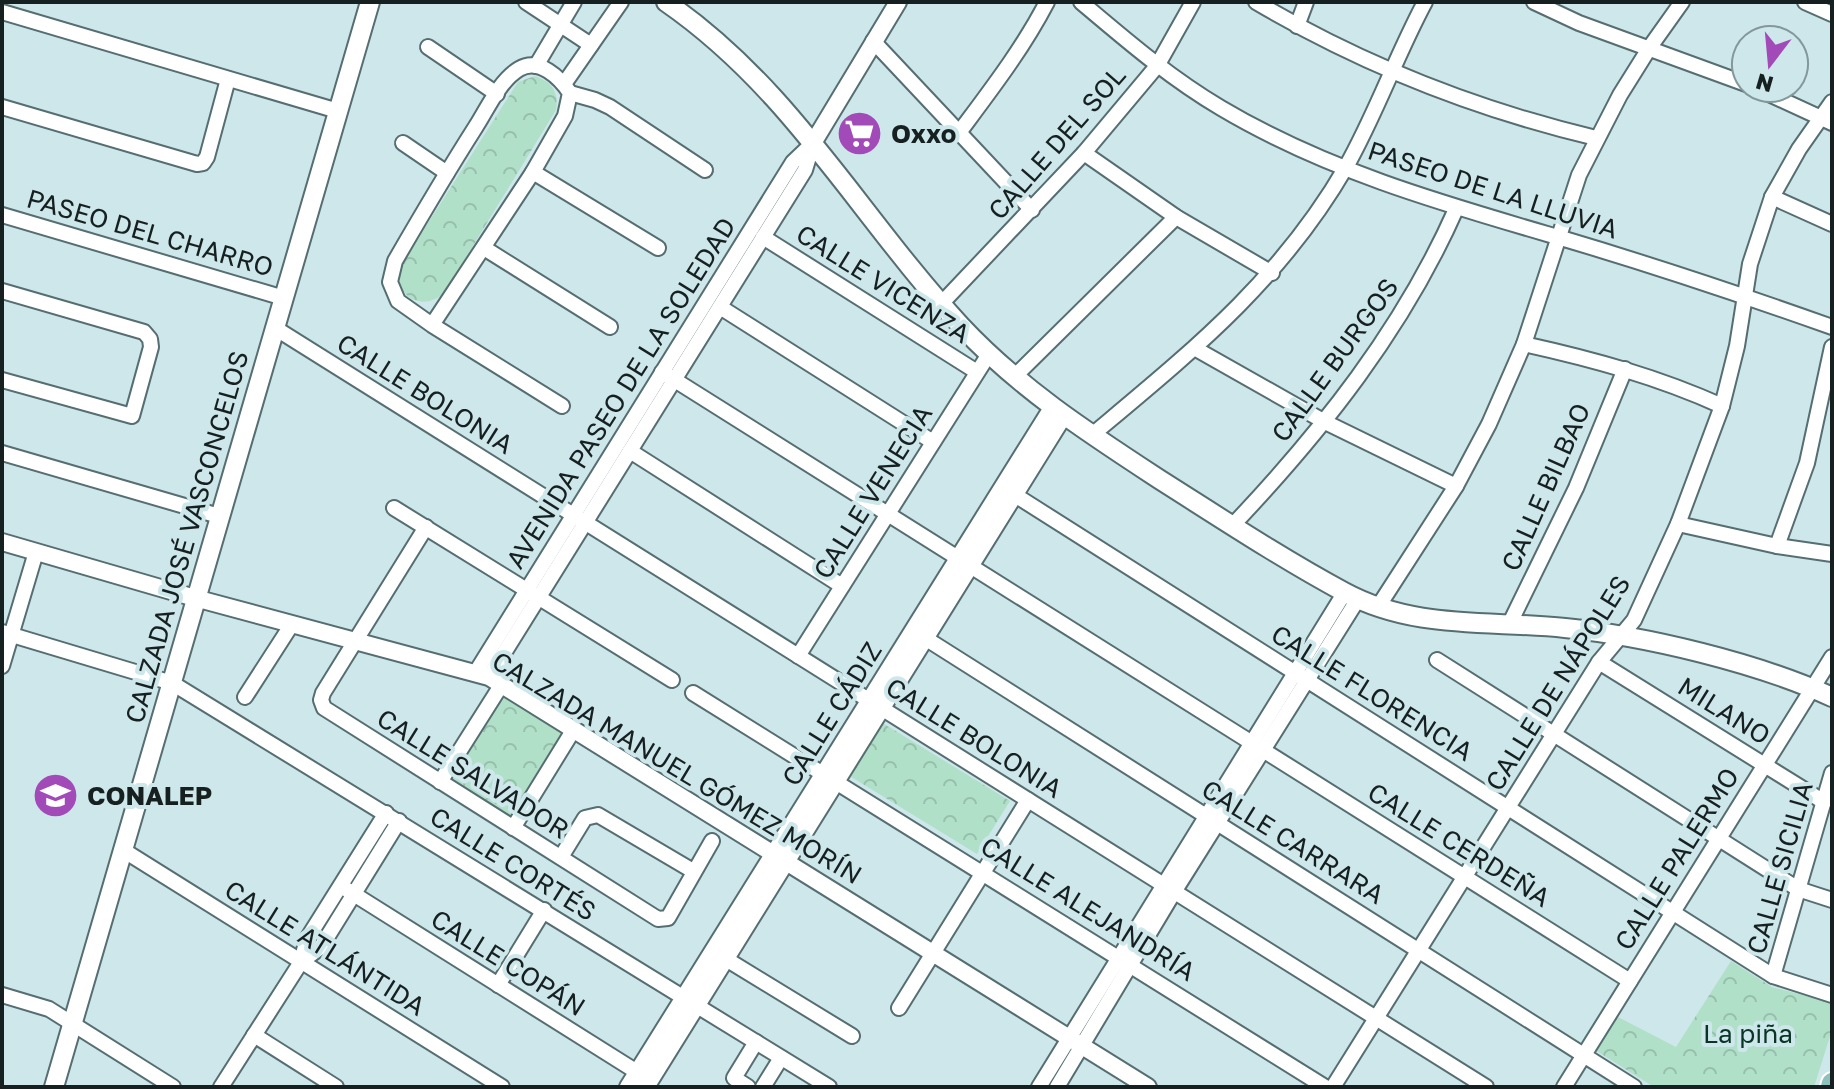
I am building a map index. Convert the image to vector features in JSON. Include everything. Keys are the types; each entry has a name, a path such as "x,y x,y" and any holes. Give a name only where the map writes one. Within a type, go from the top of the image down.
{"main road":[{"name":"CALZADA JOSÉ VASCONCELOS","path":"54,1087 370,2"},
{"path":"666,2 697,23 765,86 941,304 989,354 1058,412 1232,526 1352,596 1378,607 1427,620 1560,627 1620,636 1728,661 1832,697"}],"street":[{"path":"526,2 591,45"},
{"path":"536,66 574,2"},
{"path":"432,325 533,172 565,116 567,88 591,45 621,2"},
{"name":"AVENIDA PASEO DE LA SOLEDAD","path":"580,518 630,451 668,376 720,307 805,170 813,143 898,2"},
{"path":"958,134 1008,67 1047,2"},
{"name":"PASEO DE LA LLUVIA","path":"1081,2 1157,66 1222,109 1346,167 1456,209 1559,238 1832,327"},
{"name":"CALLE DEL SOL","path":"941,304 1084,153 1157,66 1193,2"},
{"path":"1256,2 1390,72 1492,111 1596,138"},
{"path":"1297,26 1306,2"},
{"path":"1092,435 1196,349 1272,273 1346,167 1425,2"},
{"path":"1534,2 1579,23 1730,78"},
{"path":"1378,607 1456,486 1489,424 1524,344 1579,175 1596,138 1650,47 1682,2"},
{"path":"1805,2 1832,14"},
{"path":"2,12 338,111"},
{"path":"873,41 1032,210"},
{"path":"428,47 497,94"},
{"path":"562,406 432,325 398,301 392,290 390,272 447,173 497,94 519,69 536,66 548,71 567,88 610,107 705,170"},
{"path":"2,107 197,164 203,163 207,157 228,79"},
{"name":"CALLE DE NÁPOLES","path":"1333,1087 1599,662 1634,620 1678,524 1722,406 1746,297 1750,264 1772,197 1799,149 1826,121 1832,102"},
{"path":"1790,104 1826,121"},
{"path":"403,143 447,173"},
{"name":"AVENIDA PASEO DE LA SOLEDAD","path":"440,782 533,594 668,376 793,162 813,143"},
{"path":"1084,153 1176,217 1272,273"},
{"path":"533,172 658,248"},
{"path":"1772,197 1832,224"},
{"name":"CALLE BURGOS","path":"1232,526 1325,422 1419,284 1456,209"},
{"name":"PASEO DEL CHARRO","path":"2,215 284,298"},
{"path":"1014,377 1176,217"},
{"name":"CALLE VICENZA","path":"763,237 977,372"},
{"path":"484,248 610,327"},
{"path":"2,291 144,332 150,339 151,347 132,416 2,380"},
{"path":"720,307 933,442"},
{"name":"CALLE BOLONIA","path":"275,328 1486,1087"},
{"path":"1524,344 1625,369 1685,389 1722,406"},
{"path":"1777,546 1807,463 1832,347"},
{"path":"1196,349 1325,422 1456,486"},
{"name":"CALLE VENECIA","path":"798,656 989,354"},
{"name":"CALLE BILBAO","path":"1509,625 1576,488 1625,369"},
{"name":"CALLE CERDEÑA","path":"668,376 1630,981"},
{"name":"CALLE CÁDIZ","path":"876,704 925,638 964,562 1015,495 1058,412"},
{"name":"CALLE CÁDIZ","path":"640,1082 1058,412"},
{"path":"630,451 842,586"},
{"path":"2,453 219,516"},
{"name":"CALLE FLORENCIA","path":"1015,495 1773,976 1832,995"},
{"path":"394,508 672,680"},
{"path":"1678,524 1777,546 1832,554"},
{"path":"357,641 426,527"},
{"name":"CALZADA MANUEL GÓMEZ MORÍN","path":"2,542 489,678 1148,1087"},
{"path":"2,666 7,634 36,552"},
{"path":"1039,1087 1076,1042 1352,596"},
{"path":"245,697 292,624"},
{"name":"CALLE CORTÉS","path":"7,634 172,683 829,1087"},
{"name":"CALLE CARRARA","path":"925,638 1634,1087"},
{"name":"CALLE SALVADOR","path":"357,641 323,693 321,700 324,708 658,919 668,918 693,871"},
{"name":"CALLE PALERMO","path":"1564,1087 1832,657"},
{"path":"1437,660 1798,889 1832,900"},
{"name":"MILANO","path":"1599,662 1824,802"},
{"name":"CALLE ALEJANDRÍA","path":"693,693 1325,1087"},
{"path":"513,828 574,729"},
{"name":"CALLE SICILIA","path":"1773,976 1832,773"},
{"path":"899,1008 1028,800"},
{"path":"561,857 585,818 598,815 693,871 712,841"},
{"path":"221,1087 301,962 307,939 347,890 392,817"},
{"name":"CALLE ATLÁNTIDA","path":"123,850 502,1087"},
{"name":"CALLE CÁDIZ","path":"690,1001 726,959 780,858"},
{"name":"CALLE COPÁN","path":"347,890 498,985 640,1082"},
{"path":"498,985 544,910"},
{"path":"726,959 852,1036"},
{"path":"2,995 49,1009 173,1087"},
{"path":"254,1035 336,1087"},
{"path":"748,1087 734,1078 756,1042"},
{"path":"1057,1087 1076,1042"},
{"path":"763,1087 781,1058"}],"green space":[{"path":"535,76 553,88 556,110 444,293 427,301 411,298 401,286 400,267 518,82"},
{"path":"502,688 571,730 512,823 444,781"},
{"path":"881,722 1010,801 977,854 848,775"},
{"name":"La piña","path":"1731,961 1772,987 1832,1003 1832,1030 1814,1087 1654,1087 1595,1050 1616,1016 1676,1047"}],"place":[{"name":"Oxxo","path":"860,134"},
{"name":"CONALEP","path":"56,796"}]}
